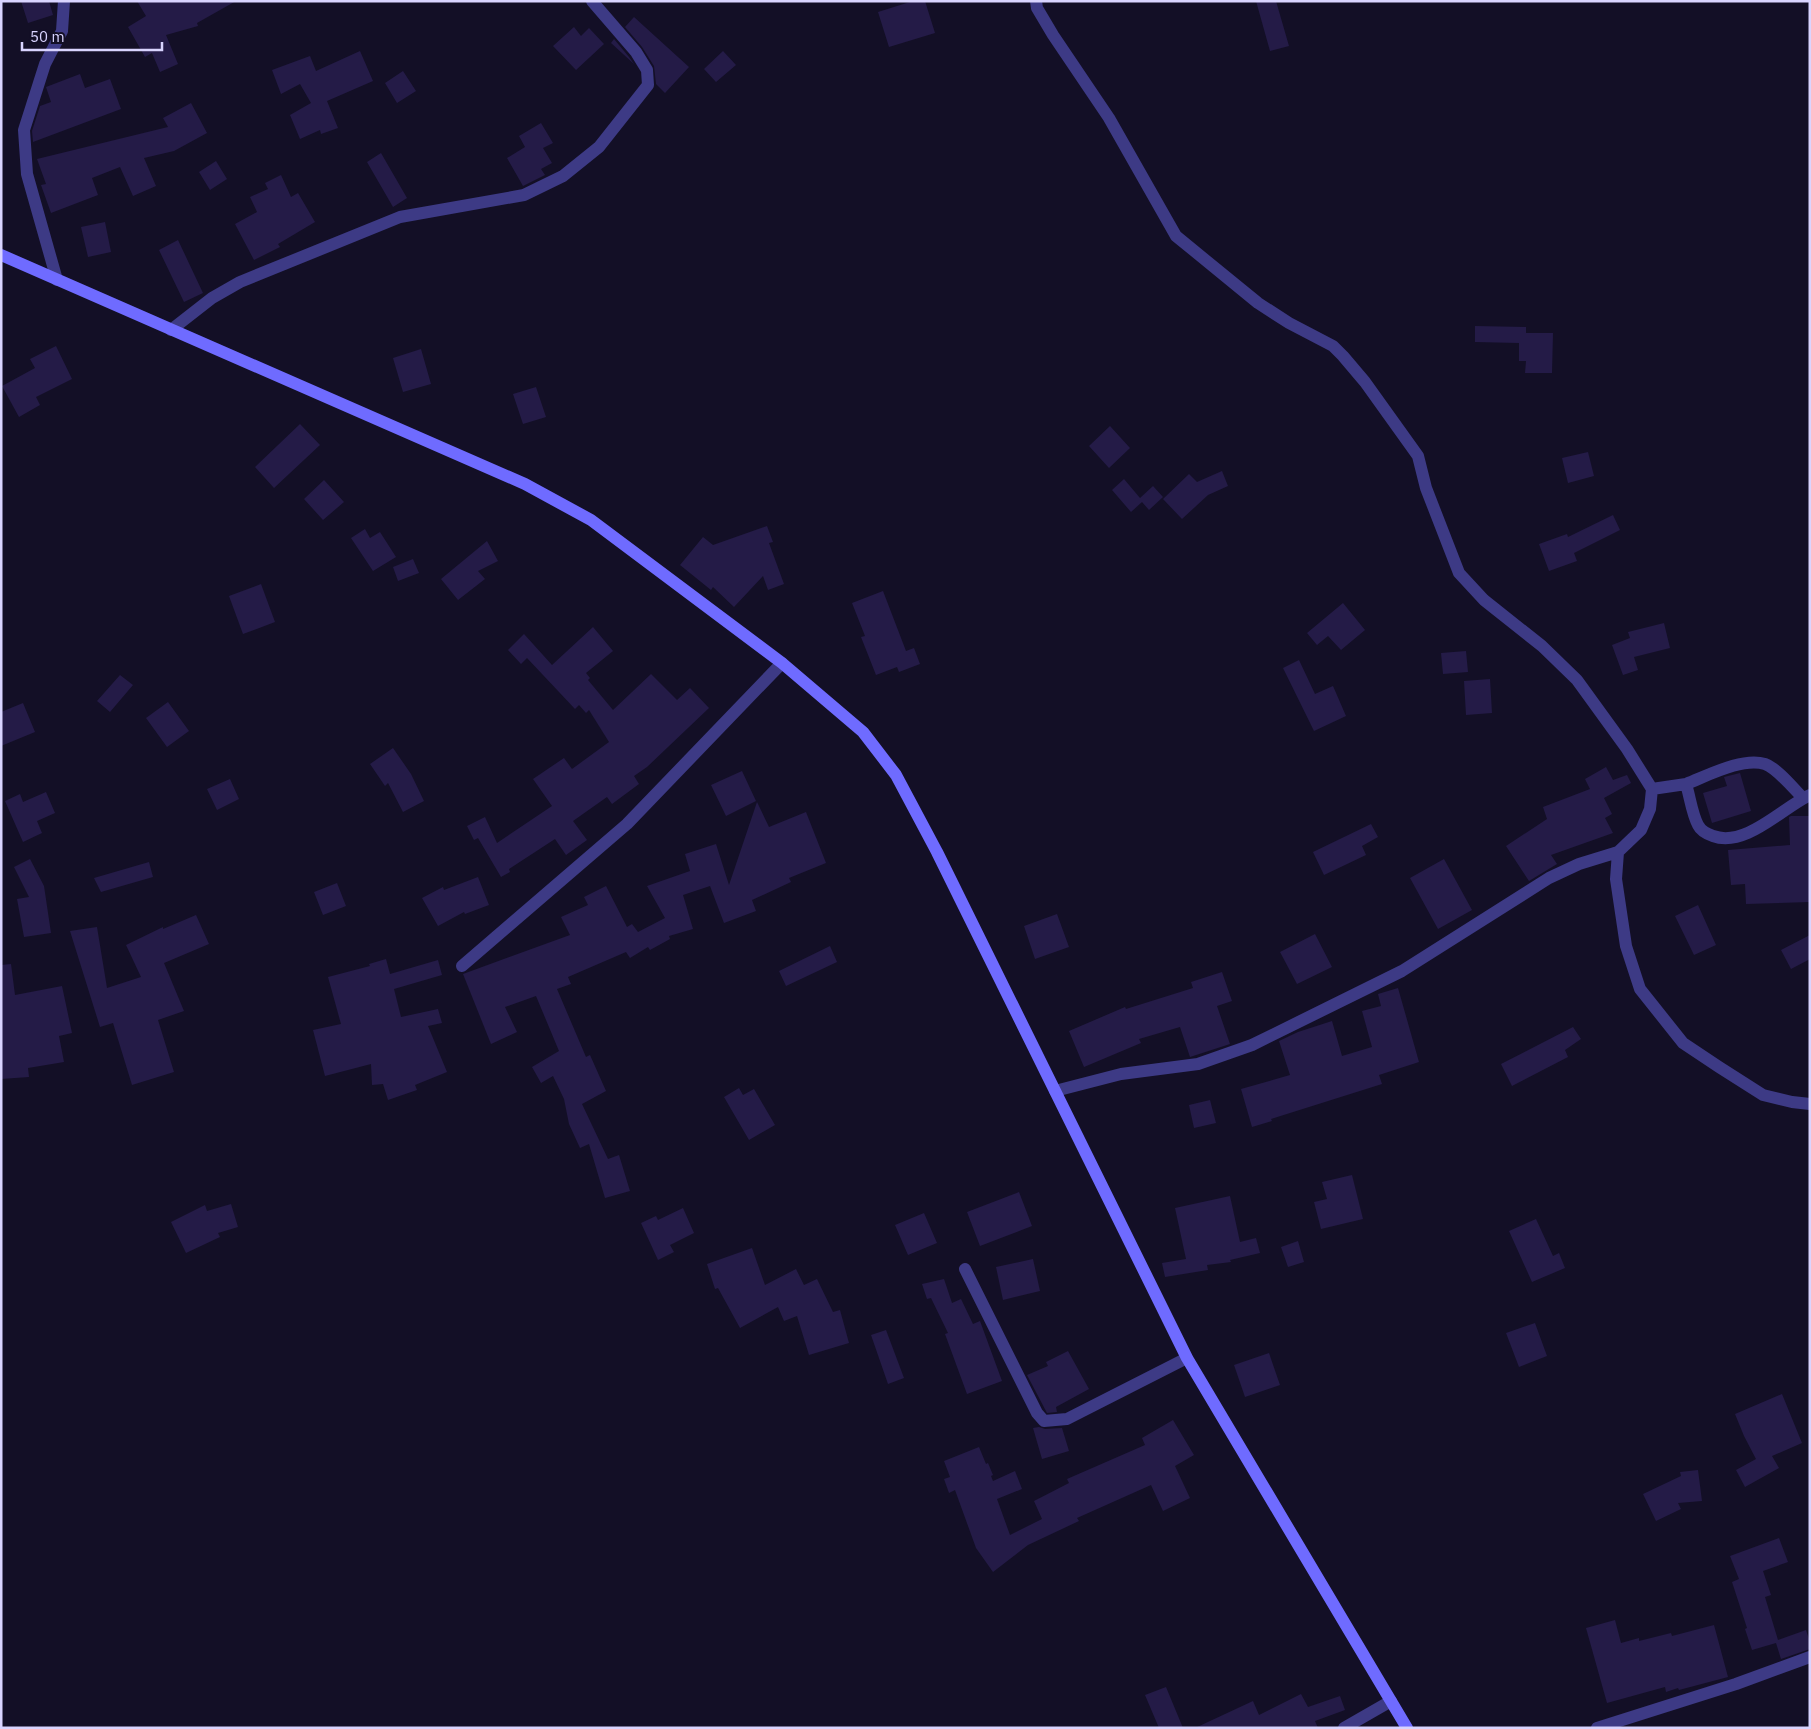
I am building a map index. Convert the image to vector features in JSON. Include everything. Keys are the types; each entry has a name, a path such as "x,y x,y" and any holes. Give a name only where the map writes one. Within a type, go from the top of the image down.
{"main road":[{"path":"1,255 525,484 591,520 782,663 863,732 896,775 937,852 1188,1358 1407,1728"}],"street":[{"path":"57,280 27,174 24,130 45,64 62,31 64,1"},
{"path":"171,330 212,298 240,282 400,217 524,195 563,176 599,147 648,85 647,70 636,52 592,1"},
{"path":"1036,1 1037,8 1053,35 1109,118 1176,236 1258,303 1289,323 1333,346 1344,356 1418,456 1426,488 1459,573 1484,600 1542,646 1577,680 1623,743 1652,789 1650,809 1641,830 1618,852 1579,864 1550,878 1402,971 1252,1045 1198,1064 1121,1074 1055,1090"},
{"path":"462,966 627,824 782,663"},
{"path":"1652,789 1686,784 1728,768 1754,763 1766,764 1806,796 1774,819 1752,830 1733,837 1720,839 1706,834 1698,826 1686,784"},
{"path":"1618,852 1616,879 1624,938 1640,989 1683,1043 1719,1068 1763,1095 1810,1104"},
{"path":"965,1269 1037,1413 1044,1421 1067,1419 1188,1358"},
{"path":"1597,1728 1736,1684 1810,1657"},
{"path":"1344,1728 1391,1700"}],"building":[{"path":"21,1 49,1 53,15 28,23"},
{"path":"137,1 236,1 197,23 198,26 166,35 178,64 160,72 152,53 145,57 128,27 146,16"},
{"path":"913,1 925,1 935,33 889,47 878,12"},
{"path":"1256,1 1276,1 1289,46 1270,51"},
{"path":"634,17 689,67 665,93 656,84 654,66 642,47 625,27"},
{"path":"574,27 581,36 589,28 604,44 576,70 553,46"},
{"path":"614,39 629,57 634,64 611,43"},
{"path":"360,51 373,81 327,101 338,128 321,134 320,130 300,139 290,115 311,103 300,84 281,94 272,70 310,56 316,71"},
{"path":"723,51 736,65 716,82 704,69"},
{"path":"403,71 416,91 397,103 385,83"},
{"path":"80,74 85,88 110,79 121,109 33,142 32,131 40,106 51,102 46,87"},
{"path":"191,103 207,133 174,151 144,158 156,186 133,196 120,167 92,178 98,195 51,213 41,185 46,184 37,159 168,127 163,118"},
{"path":"541,123 553,143 543,148 552,163 541,169 545,175 523,186 507,158 525,147 519,136"},
{"path":"381,153 407,198 393,207 367,162"},
{"path":"216,161 227,179 210,190 199,172"},
{"path":"281,175 291,197 298,193 315,222 278,244 280,247 254,260 235,224 257,212 250,197 268,189 265,183"},
{"path":"105,222 111,252 88,257 81,227"},
{"path":"178,240 203,293 184,302 159,250"},
{"path":"1475,326 1526,327 1526,333 1553,333 1552,373 1525,373 1526,361 1519,361 1519,343 1475,342"},
{"path":"56,346 72,379 36,397 40,405 19,417 2,386 35,368 30,359"},
{"path":"421,349 431,384 403,392 393,358"},
{"path":"536,387 546,417 523,424 513,394"},
{"path":"300,424 320,445 274,488 255,467"},
{"path":"1110,426 1130,448 1109,468 1089,446"},
{"path":"1588,452 1594,476 1568,483 1562,458"},
{"path":"1222,471 1228,486 1208,495 1182,519 1163,499 1189,474 1197,482"},
{"path":"1124,479 1140,498 1153,486 1163,497 1149,510 1142,502 1131,512 1112,490"},
{"path":"324,480 344,502 323,520 304,499"},
{"path":"1613,515 1620,530 1574,553 1577,561 1549,571 1539,544 1567,534 1568,537"},
{"path":"767,526 773,542 769,543 784,584 768,590 763,576 734,607 713,587 711,590 680,565 703,537 713,545"},
{"path":"365,529 370,538 380,532 396,557 373,571 351,538"},
{"path":"487,541 498,561 478,571 485,579 458,600 441,579"},
{"path":"413,559 419,573 398,581 393,567"},
{"path":"261,584 275,622 243,634 229,596"},
{"path":"883,591 906,651 914,648 920,664 899,672 897,667 876,675 861,637 865,636 852,603"},
{"path":"1343,603 1365,630 1341,650 1328,636 1317,645 1307,633"},
{"path":"1664,623 1670,648 1634,657 1638,670 1623,675 1612,645 1630,638 1628,632"},
{"path":"593,627 613,651 586,673 590,678 588,680 613,710 651,674 677,700 690,688 709,708 647,767 634,776 639,784 612,804 607,797 573,821 587,840 566,855 555,839 509,869 510,872 501,877 478,838 474,840 467,826 485,817 497,843 552,806 533,779 564,758 572,769 609,742 589,710 586,713 579,705 575,709 527,658 521,664 508,650 524,634 552,665"},
{"path":"1466,651 1468,672 1443,674 1441,653"},
{"path":"1299,660 1315,694 1333,686 1346,716 1314,731 1283,668"},
{"path":"120,675 133,685 110,712 97,701"},
{"path":"1490,679 1492,713 1466,715 1464,681"},
{"path":"168,702 189,731 167,747 146,718"},
{"path":"23,703 35,732 1,746 1,712"},
{"path":"393,748 411,774 424,801 403,812 388,783 385,786 370,764"},
{"path":"1606,767 1613,780 1627,775 1631,783 1604,798 1612,814 1605,818 1613,833 1551,855 1557,864 1529,881 1506,846 1547,819 1543,807 1590,789 1585,779"},
{"path":"742,771 756,801 726,816 711,785"},
{"path":"1740,773 1751,811 1712,823 1703,793 1727,786 1724,777"},
{"path":"230,779 239,799 217,810 207,789"},
{"path":"46,792 55,813 37,821 42,833 23,842 5,801 20,794 23,802"},
{"path":"757,802 769,827 806,812 826,863 789,878 791,882 752,900 756,911 724,923 710,886 683,895 693,929 669,936 670,939 650,950 648,947 630,958 626,952 568,977 571,984 557,989 586,1057 590,1055 606,1091 582,1104 608,1159 619,1155 630,1191 605,1198 589,1144 580,1148 569,1124 564,1099 553,1076 541,1083 532,1067 559,1051 536,996 505,1007 517,1032 491,1044 463,974 570,935 561,917 588,905 584,897 606,886 627,927 632,924 638,932 665,918 647,886 690,871 685,854 716,844 729,885"},
{"path":"1810,816 1810,902 1746,904 1745,884 1731,885 1728,850 1790,845 1789,817"},
{"path":"1371,824 1378,837 1362,846 1366,855 1324,875 1313,852"},
{"path":"30,859 44,886 51,933 24,937 17,899 29,897 14,867"},
{"path":"1444,859 1472,910 1438,929 1410,878"},
{"path":"149,862 153,877 101,892 94,878"},
{"path":"478,877 489,905 465,914 464,912 438,926 422,898 443,887 444,890"},
{"path":"337,883 346,906 323,915 314,892"},
{"path":"1698,905 1716,945 1694,955 1675,916"},
{"path":"1057,914 1069,947 1035,959 1024,926"},
{"path":"196,915 209,944 164,963 184,1011 158,1020 174,1072 132,1085 113,1023 100,1027 70,931 97,927 107,988 141,977 126,945 163,927 163,929"},
{"path":"1315,934 1332,967 1297,984 1280,952"},
{"path":"1810,935 1810,959 1791,969 1781,950"},
{"path":"830,946 837,962 786,986 779,971"},
{"path":"386,959 390,974 438,960 442,975 394,989 401,1017 438,1009 442,1023 428,1026 447,1072 415,1085 417,1090 388,1100 383,1084 372,1085 371,1064 325,1076 313,1030 341,1024 328,977 370,966 369,964"},
{"path":"11,964 15,995 62,986 72,1033 59,1036 64,1062 28,1068 29,1077 1,1079 1,965"},
{"path":"1222,972 1232,1001 1217,1006 1230,1044 1190,1057 1180,1027 1139,1039 1141,1043 1084,1067 1069,1031 1125,1007 1126,1009 1193,988 1191,982"},
{"path":"1398,988 1419,1062 1379,1075 1382,1084 1271,1119 1272,1121 1252,1127 1241,1089 1290,1075 1279,1041 1298,1032 1332,1021 1342,1056 1372,1047 1362,1011 1381,1006 1378,994"},
{"path":"1573,1027 1581,1039 1565,1050 1568,1057 1512,1086 1501,1064"},
{"path":"739,1088 743,1095 754,1089 775,1125 749,1140 724,1097"},
{"path":"1210,1100 1216,1123 1194,1128 1189,1105"},
{"path":"1352,1175 1363,1219 1321,1229 1314,1202 1327,1199 1322,1182"},
{"path":"1019,1192 1032,1226 980,1246 967,1212"},
{"path":"1230,1196 1240,1242 1256,1238 1260,1253 1230,1260 1231,1262 1207,1265 1208,1270 1165,1277 1162,1263 1186,1259 1175,1208"},
{"path":"231,1204 238,1227 218,1233 220,1237 186,1253 171,1222 205,1205 207,1211"},
{"path":"683,1208 694,1233 670,1245 674,1252 658,1260 641,1223 656,1216 658,1220"},
{"path":"924,1213 937,1243 908,1255 895,1225"},
{"path":"1536,1219 1553,1256 1559,1253 1565,1268 1532,1282 1509,1231"},
{"path":"1298,1241 1304,1262 1288,1267 1281,1247"},
{"path":"752,1248 765,1285 796,1269 804,1285 817,1279 833,1312 840,1310 849,1343 809,1355 797,1316 784,1321 778,1307 740,1328 718,1288 715,1289 707,1264"},
{"path":"1033,1259 1040,1291 1003,1300 996,1267"},
{"path":"944,1279 952,1303 961,1299 973,1324 980,1321 1002,1381 967,1394 945,1334 948,1333 931,1298 927,1299 922,1284"},
{"path":"1535,1323 1547,1356 1519,1367 1506,1333"},
{"path":"886,1330 904,1378 888,1384 871,1335"},
{"path":"1068,1351 1089,1389 1056,1407 1057,1412 1047,1413 1027,1375 1048,1366 1046,1362"},
{"path":"1269,1353 1280,1385 1245,1397 1234,1365"},
{"path":"1782,1394 1802,1443 1772,1456 1779,1468 1745,1487 1736,1470 1756,1459 1735,1414"},
{"path":"1173,1420 1194,1455 1175,1466 1190,1498 1163,1511 1151,1485 1077,1518 1079,1521 1028,1545 993,1572 976,1548 955,1490 949,1493 944,1479 950,1477 944,1461 979,1447 993,1475 991,1476 993,1481 1015,1471 1022,1489 997,1499 1010,1535 1042,1519 1034,1501 1069,1483 1067,1479 1145,1445 1142,1438"},
{"path":"1033,1428 1045,1429 1062,1428 1069,1451 1042,1459"},
{"path":"1698,1470 1702,1501 1678,1503 1681,1509 1656,1521 1643,1494 1681,1476 1680,1472"},
{"path":"1779,1538 1788,1562 1763,1571 1771,1595 1765,1597 1778,1640 1806,1630 1810,1642 1810,1649 1781,1659 1776,1643 1752,1650 1732,1582 1739,1579 1730,1556"},
{"path":"1615,1620 1621,1643 1639,1638 1639,1641 1671,1633 1672,1636 1714,1625 1728,1677 1679,1690 1678,1688 1666,1692 1665,1687 1607,1703 1586,1628"},
{"path":"1166,1687 1183,1728 1159,1728 1145,1695"},
{"path":"1301,1694 1308,1707 1340,1696 1345,1710 1315,1721 1318,1728 1195,1728 1253,1701 1259,1715"}]}
